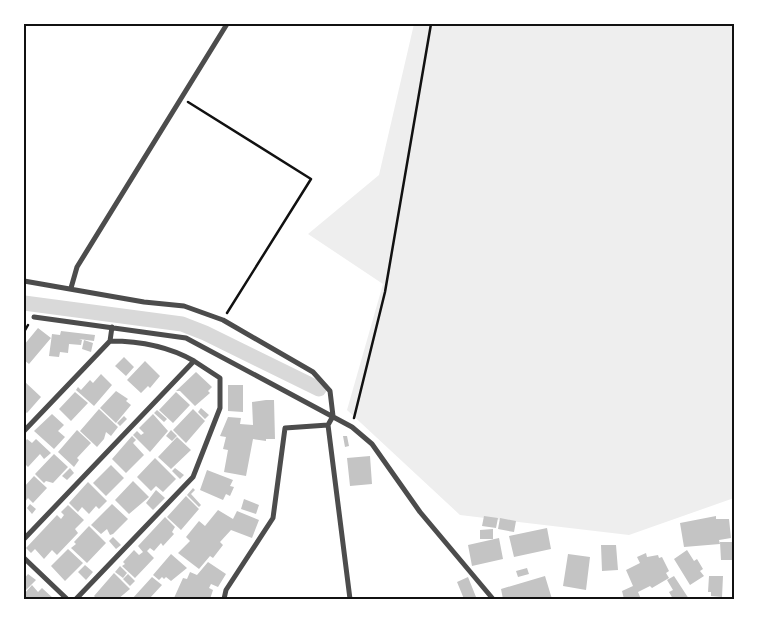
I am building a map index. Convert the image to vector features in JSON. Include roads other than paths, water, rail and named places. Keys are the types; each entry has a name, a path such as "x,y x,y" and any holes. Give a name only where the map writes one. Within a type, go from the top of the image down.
{"street":[{"path":"71,288 77,267 227,24"},
{"path":"24,281 144,302 184,306 223,320 313,372 330,392 333,416 328,425 350,599"},
{"path":"34,317 186,338 352,427 372,444 420,512 493,599"},
{"path":"24,431 110,341 112,327"},
{"path":"76,599 193,477 220,408 220,378 194,361 178,352 136,341 110,341"},
{"path":"24,539 194,361"},
{"path":"224,599 226,590 273,518 285,428 328,425"},
{"path":"24,558 68,599"}],"waterway":[{"path":"24,303 182,324 205,333 319,389"}]}
